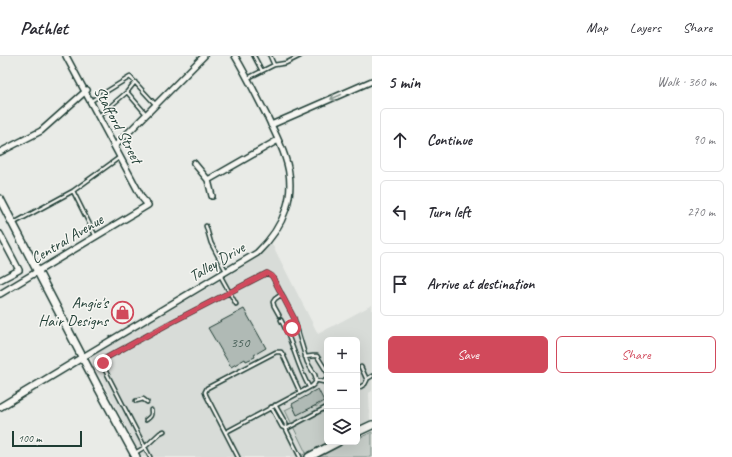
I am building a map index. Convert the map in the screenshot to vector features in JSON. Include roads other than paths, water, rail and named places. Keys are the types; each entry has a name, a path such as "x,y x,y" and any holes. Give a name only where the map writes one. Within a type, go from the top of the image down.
{"main road":[{"path":"0,199 135,455"},
{"path":"360,431 372,425"},
{"path":"309,457 332,445"}],"street":[{"name":"Stafford Street","path":"66,56 142,198 148,205"},
{"path":"116,145 204,56"},
{"name":"Talley Drive","path":"83,357 257,253 266,244 279,226 290,195 290,180 286,158 248,78 235,56"},
{"path":"271,125 372,81"},
{"path":"0,152 42,131 86,91"},
{"path":"208,180 278,140"},
{"path":"194,163 208,180 212,196"},
{"name":"Central Avenue","path":"1,294 148,205"},
{"path":"0,234 19,270 0,280"},
{"path":"0,287 1,294"},
{"path":"0,407 83,357"}],"lane":[{"path":"254,56 262,71"},
{"path":"270,56 274,65"},
{"path":"273,62 274,56"},
{"path":"248,78 274,65 286,63 300,56"},
{"path":"90,102 130,77 156,104"},
{"path":"98,116 127,92 135,82"},
{"path":"127,92 146,114"},
{"path":"13,223 73,191 120,156"},
{"path":"73,191 96,237"},
{"path":"206,226 211,243 226,271"},
{"path":"150,457 104,368 104,361 106,358 267,273 272,276 291,312 305,357 315,375 316,380"},
{"path":"220,275 236,304"},
{"path":"279,316 273,302 282,294"},
{"path":"281,320 288,333 303,376 309,387"},
{"path":"288,333 295,323"},
{"path":"238,457 206,395 206,390 209,387 276,352 279,352 283,355 300,392"},
{"path":"305,357 317,356 324,367"},
{"path":"361,367 367,379"},
{"path":"360,387 372,376"},
{"path":"226,432 309,387 315,383 316,380"},
{"path":"316,380 324,382"},
{"path":"136,401 143,399 147,402"},
{"path":"275,405 286,424 286,429 300,457"},
{"path":"271,407 282,427 286,429"},
{"path":"286,429 324,409"},
{"path":"146,420 150,417 151,410"},
{"path":"135,455 164,431"}],"place":[{"name":"Angie's Hair Designs","path":"123,312"}]}
